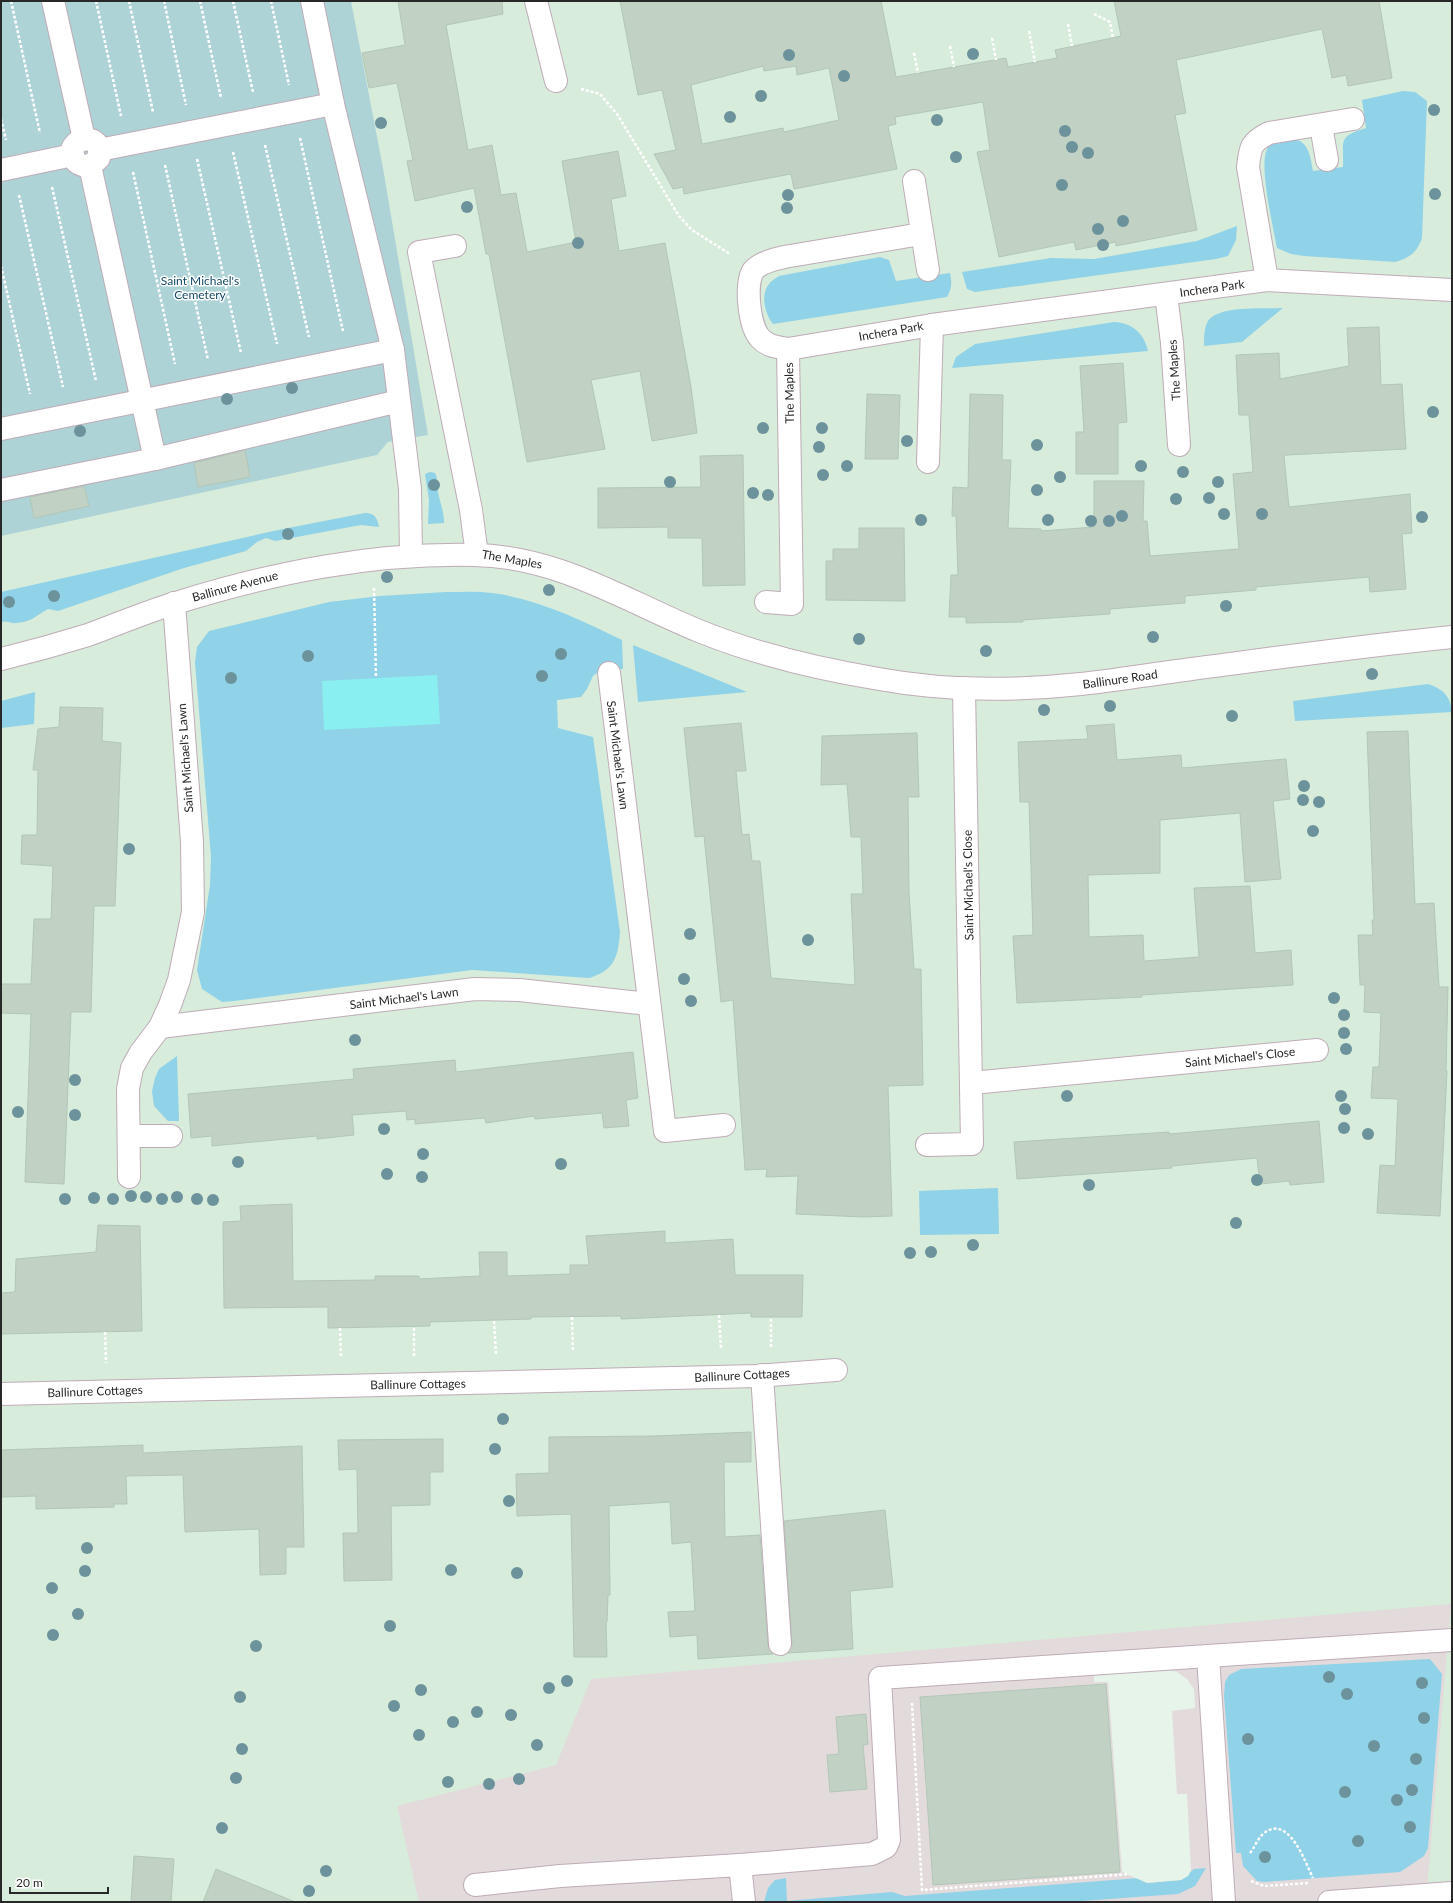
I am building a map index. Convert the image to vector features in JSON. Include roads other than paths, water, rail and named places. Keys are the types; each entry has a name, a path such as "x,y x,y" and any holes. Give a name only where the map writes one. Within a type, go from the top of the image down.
{"street":[{"path":"53,1 155,459"},
{"path":"312,1 333,104 393,350 410,488 411,556"},
{"path":"536,1 556,81"},
{"path":"7,168 127,146 333,104"},
{"path":"1267,280 1248,167 1250,149 1257,139 1269,132 1321,126 1353,119"},
{"path":"1321,126 1328,160"},
{"path":"914,181 921,234 928,270"},
{"name":"Inchera Park","path":"921,234 784,257 768,261 754,269 747,296 756,332 761,339 771,347 788,349 932,324 1267,280 1452,290"},
{"name":"The Maples","path":"455,246 419,252 470,510 477,555 531,561 561,569 696,630 740,647 788,660"},
{"name":"The Maples","path":"1166,294 1172,342 1179,445"},
{"path":"928,462 932,324"},
{"name":"The Maples","path":"766,602 792,604 788,349"},
{"path":"1,429 393,350"},
{"path":"1,490 155,459 399,401"},
{"name":"Ballinure Avenue","path":"1,659 88,635 174,603 273,575 311,567 374,559 411,556 477,555"},
{"name":"Saint Michael's Lawn","path":"129,1177 128,1089 132,1068 141,1052 160,1027 170,1005 179,980 192,912 192,842 174,603"},
{"name":"Ballinure Road","path":"788,660 880,680 964,688 1032,688 1081,684 1368,646 1452,637"},
{"name":"Saint Michael's Lawn","path":"608,673 650,1004 664,1131 724,1124"},
{"name":"Saint Michael's Close","path":"927,1145 972,1144 964,688"},
{"name":"Saint Michael's Lawn","path":"160,1027 474,989 519,990 650,1004"},
{"name":"Saint Michael's Close","path":"972,1083 1317,1050"},
{"path":"129,1136 171,1136"},
{"name":"Ballinure Cottages","path":"1,1394 762,1375 836,1370"},
{"path":"762,1375 780,1644"},
{"path":"475,1885 560,1876 740,1865 872,1854 886,1846 889,1840 880,1678 1452,1640"},
{"path":"1208,1656 1230,1860 1224,1902"},
{"path":"740,1865 744,1902"},
{"path":"1329,1902 1452,1893"}],"park label":[{"name":"Saint Michael's Cemetery","path":"200,287"}]}
